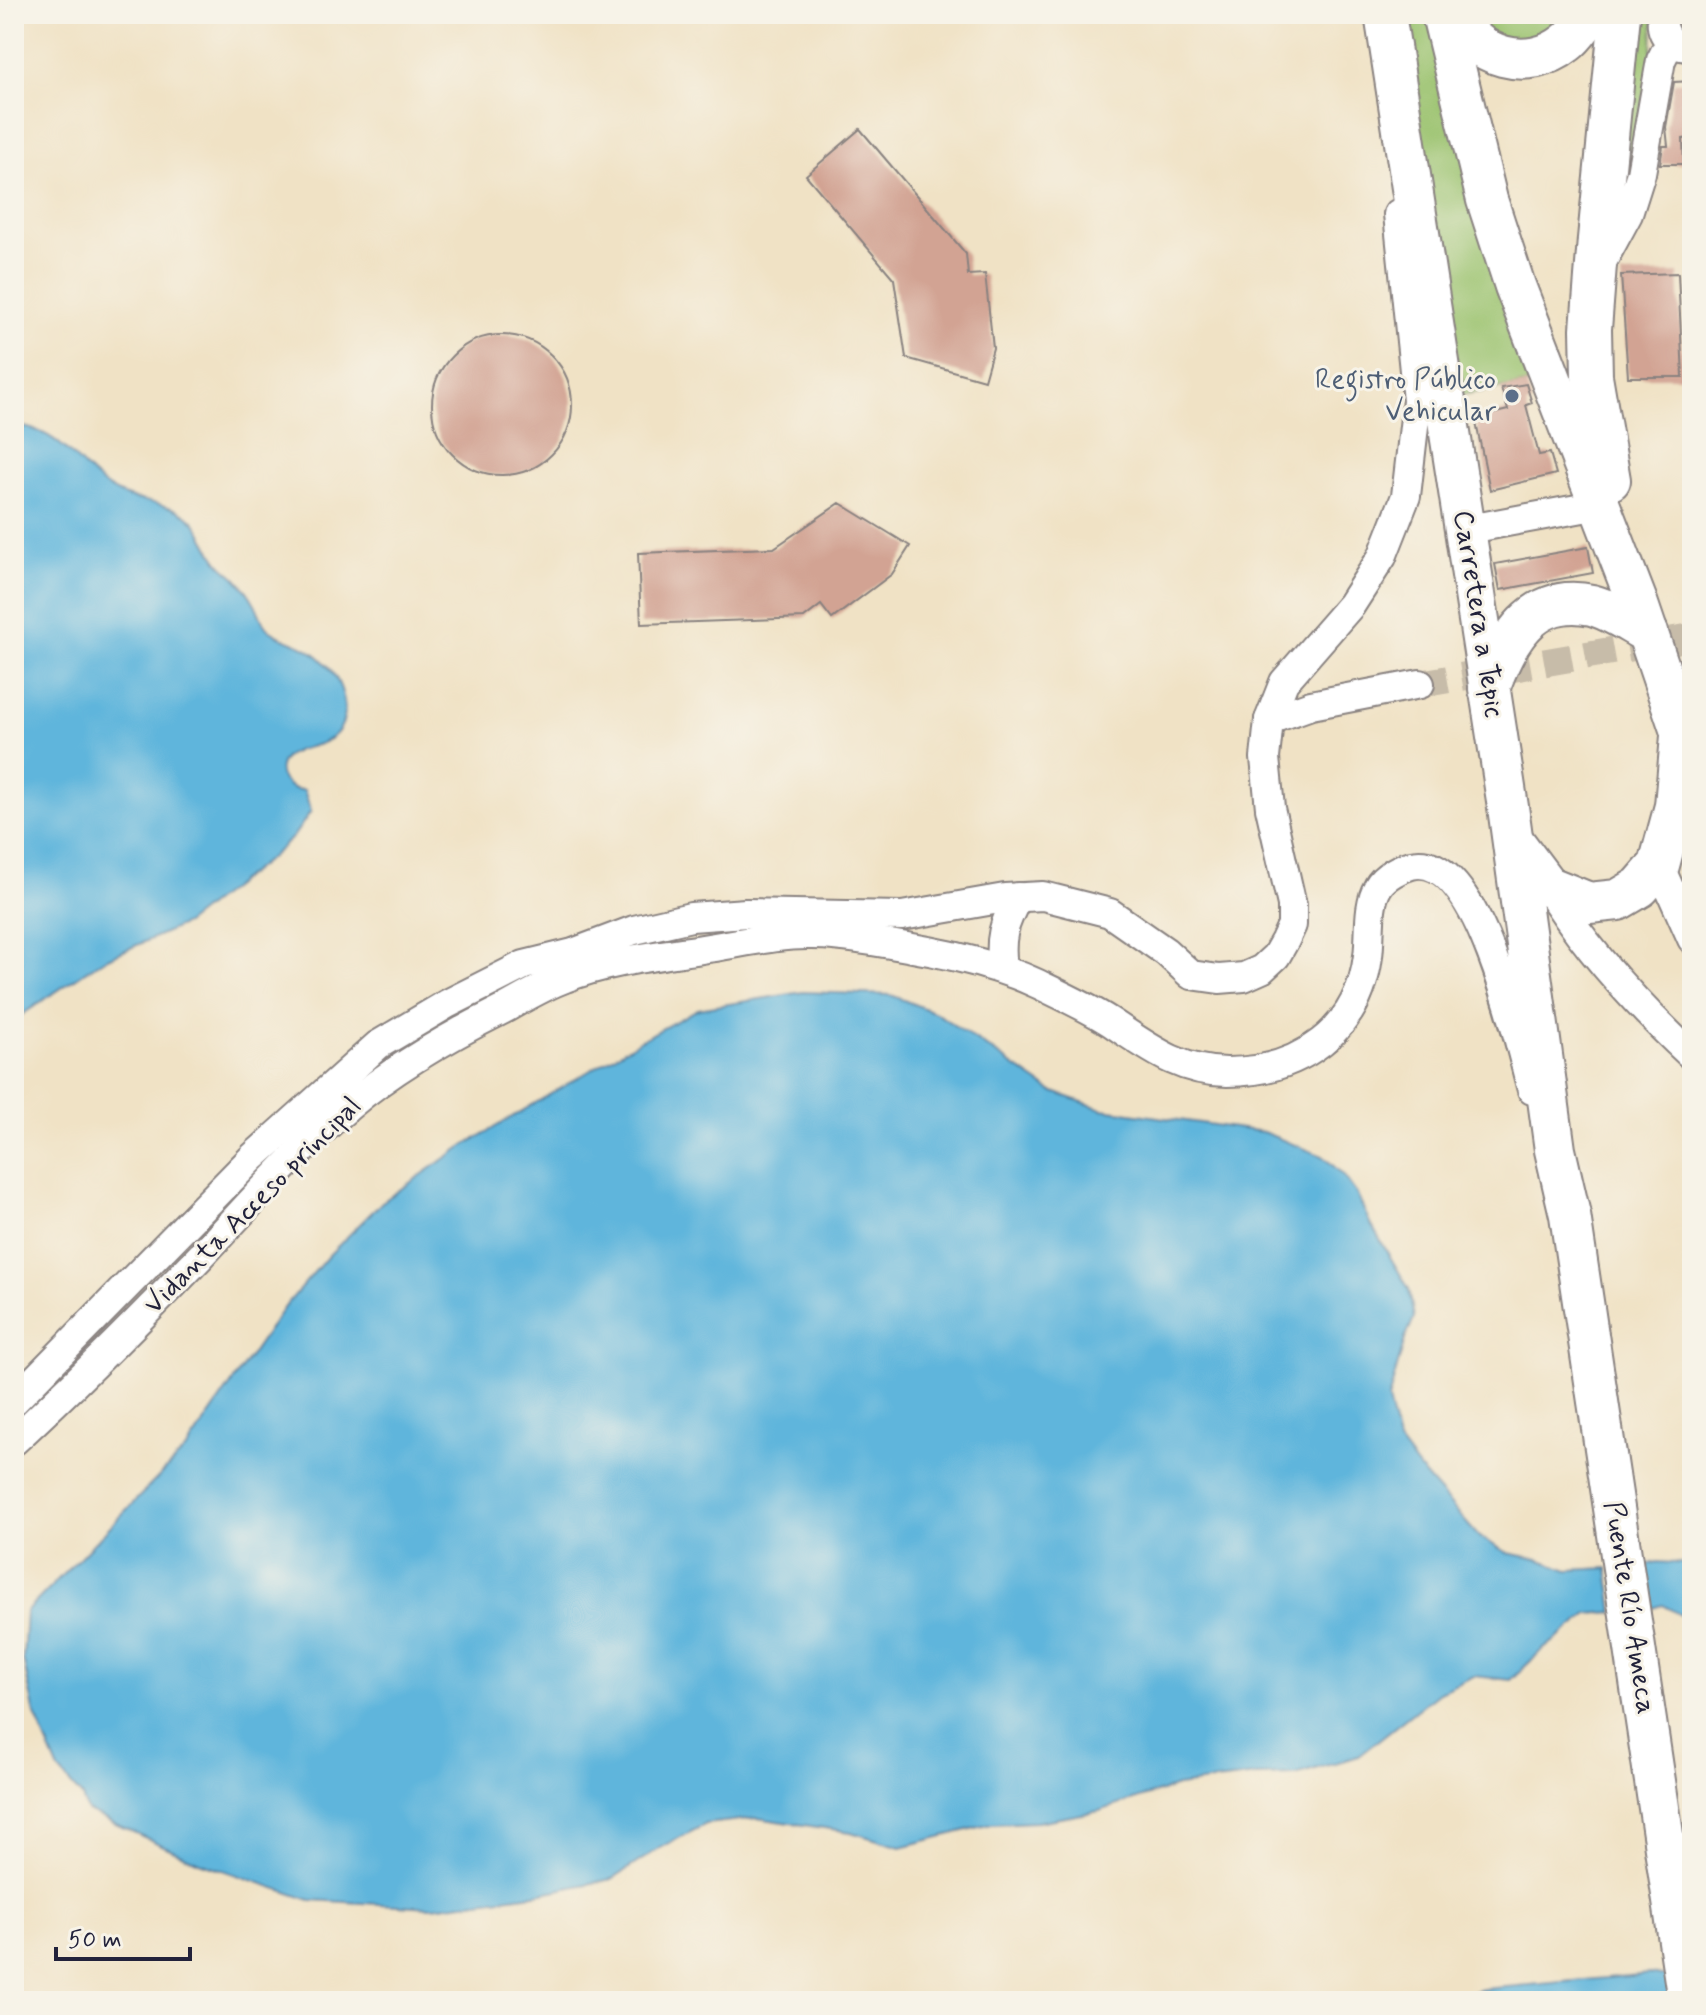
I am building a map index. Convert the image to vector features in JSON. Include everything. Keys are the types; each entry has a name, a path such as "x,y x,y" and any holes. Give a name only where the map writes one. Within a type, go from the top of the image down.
{"highway":[{"name":"Carretera a Tepic","path":"1385,14 1513,840 1555,1150 1570,1215"},
{"path":"1442,14 1487,200 1515,286 1642,617 1686,750 1659,865 1640,887 1618,900 1589,903 1547,886 1513,840"},
{"path":"1456,14 1475,44 1498,55 1519,59 1546,54 1567,43 1591,14"},
{"path":"1620,14 1595,275 1592,376 1598,421 1642,617"},
{"path":"1489,689 1511,638 1536,613 1562,602 1594,605 1642,617"},
{"name":"Puente Río Ameca","path":"1570,1215 1688,2001"}],"street":[{"path":"1663,14 1662,30 1683,45"},
{"path":"1595,275 1628,214 1641,173 1661,60 1666,50 1683,45"},
{"path":"14,1401 253,1157 378,1045 447,1004 524,965 573,953 634,930 691,917 746,913 902,916 1018,897 1043,896 1110,913 1166,952 1191,975 1219,979 1244,977 1262,969 1276,956 1292,925 1292,905 1270,808 1265,758 1269,720 1284,682 1351,605 1382,557 1406,496 1417,400 1396,195 1404,142"},
{"path":"1464,530 1599,505"},
{"path":"1269,720 1311,705 1420,684"},
{"name":"Vidanta Acceso principal","path":"14,1441 87,1373 270,1182 348,1107 396,1070 458,1032 565,978 631,960 808,934 872,941 1003,969 1098,1015 1139,1043 1175,1062 1224,1072 1277,1066 1309,1052 1332,1034 1363,986 1372,908 1378,886 1406,866 1423,863 1439,868 1452,880 1497,962 1538,1112 1555,1150"},
{"path":"1659,865 1692,939"},
{"path":"1547,886 1572,927 1650,1016 1692,1056"},
{"path":"1003,969 1000,943 1005,920 1018,897"}],"green space":[{"path":"1394,14 1427,14 1534,383 1460,395"},
{"path":"1468,14 1573,14 1543,40 1523,42 1487,34"},
{"path":"1634,14 1654,14 1651,64 1617,211"}],"water":[{"path":"14,425 35,430 60,444 98,480 120,494 178,510 193,521 219,562 247,591 267,628 311,651 333,673 342,694 344,716 334,735 324,742 293,752 281,764 283,780 292,788 304,790 311,811 293,837 185,924 103,960 14,1020"},
{"path":"803,992 891,995 936,1013 1051,1091 1102,1109 1263,1132 1323,1156 1356,1193 1409,1289 1414,1318 1388,1400 1398,1441 1479,1537 1508,1553 1538,1559 1568,1570 1608,1568 1614,1612 1589,1614 1540,1652 1511,1680 1474,1676 1439,1692 1358,1756 1295,1775 1256,1776 1177,1786 1099,1811 1037,1822 991,1824 901,1847 851,1832 757,1818 706,1824 663,1846 612,1879 542,1893 432,1907 310,1900 199,1862 87,1811 82,1797 59,1771 35,1715 23,1659 26,1612 187,1448 282,1310 328,1256 382,1202 462,1147 641,1040 698,1009"},
{"path":"1657,1562 1692,1564 1692,1619 1663,1605 1643,1611 1637,1568"},
{"path":"1651,1974 1692,1982 1692,2001 1437,2001 1484,1989"}],"building":[{"path":"1692,81 1692,138 1683,139 1684,164 1660,164 1663,146 1668,146 1666,127 1674,82"},
{"path":"860,129 966,254 968,275 985,274 993,348 984,380 906,358 894,279 806,175"},
{"path":"1678,273 1683,377 1628,377 1621,275"},
{"path":"502,335 529,340 552,355 567,378 572,405 567,432 552,455 529,470 502,475 475,470 452,455 437,432 432,405 437,378 452,355 475,340"},
{"path":"1526,384 1532,403 1526,405 1539,455 1550,453 1556,474 1490,490 1475,418 1508,410 1501,388"},
{"path":"840,503 910,546 892,574 832,619 821,605 804,618 641,624 638,553 774,548"},
{"path":"1588,547 1593,573 1500,590 1495,564"}],"tunnel":[{"path":"1420,684 1692,637"}],"place":[{"name":"Registro Público Vehicular","path":"1512,396"}]}
